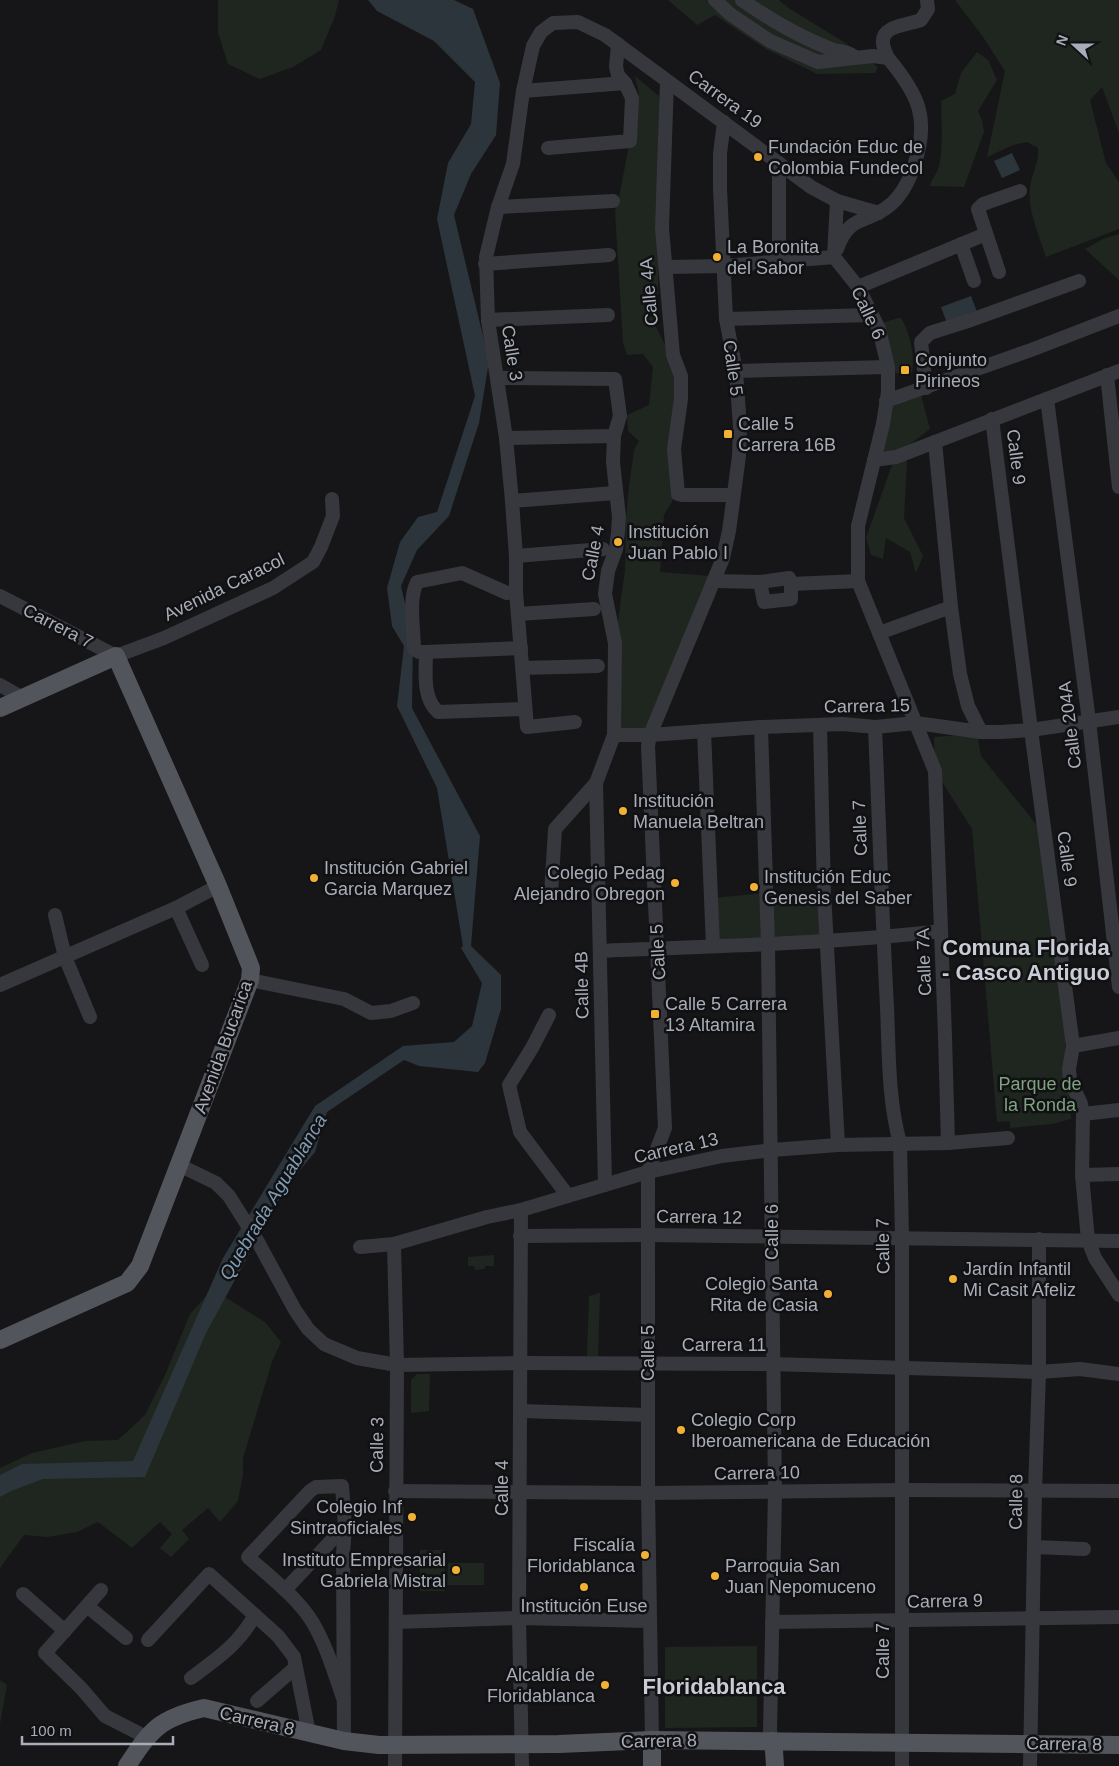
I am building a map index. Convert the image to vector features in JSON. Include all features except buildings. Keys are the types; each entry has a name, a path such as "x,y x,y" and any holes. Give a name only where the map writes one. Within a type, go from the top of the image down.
{"main road":[{"path":"0,708 116,656"},
{"name":"Avenida Bucarica","path":"0,1340 127,1283 140,1266 250,980 251,968 227,907 116,656"},
{"name":"Carrera 8","path":"146,1737 165,1721 187,1712 204,1708 344,1741 395,1746 652,1740 1119,1745"},
{"path":"128,1766 146,1737"},
{"name":"Calle 5","path":"652,1740 652,1766"},
{"name":"Calle 6","path":"772,1741 775,1766"}],"street":[{"path":"715,0 730,14 770,41 818,62 873,56 888,58"},
{"path":"742,0 773,21 833,50 849,52 856,58"},
{"path":"834,257 841,238 851,224 879,213 891,204 909,180 918,154 922,133 921,115 916,98 888,58 883,42 888,30 921,20 928,9 927,0"},
{"name":"Carrera 19","path":"578,22 605,35 618,44 811,187 837,201 879,213"},
{"name":"Calle 3","path":"576,722 527,727 524,709 523,668 516,592 516,556 512,501 506,438 488,320 485,264 498,207 512,164 533,46 541,32 553,23 578,22"},
{"path":"548,148 630,141 632,98 625,83 618,75 616,66 618,44"},
{"name":"Calle 4A","path":"667,81 662,228 673,355 681,376 681,399 674,449 678,494 732,495"},
{"path":"524,91 625,83"},
{"name":"Calle 5","path":"652,1740 648,1493 648,1172 665,1128 648,746 650,735 723,558 739,456 740,427 736,371 726,319 720,171 724,122"},
{"path":"779,163 779,261"},
{"path":"999,272 978,209 980,206 1020,191"},
{"path":"498,207 613,201"},
{"path":"834,257 837,201"},
{"path":"858,287 986,234"},
{"path":"961,244 974,281"},
{"path":"485,264 608,255"},
{"path":"666,267 724,266 834,257"},
{"name":"Calle 6","path":"834,257 858,287 879,329 888,368 883,424 874,460"},
{"path":"926,388 921,342 930,332 971,320 1079,281"},
{"path":"488,320 608,315"},
{"path":"726,319 872,315"},
{"path":"886,401 1040,347 1119,316"},
{"path":"736,371 888,368"},
{"path":"916,723 858,581 858,526 874,460 896,457 1113,373 1119,487"},
{"name":"Calle 4","path":"497,378 615,379 620,416 614,436 613,462 619,517 616,549 608,572 605,594 615,643 614,735 596,784"},
{"name":"Calle 204A","path":"1047,399 1089,721 1119,987"},
{"name":"Calle 9","path":"992,419 1073,1046 1069,1069 1070,1080 1081,1104 1083,1114 1082,1175 1088,1240 1095,1258 1119,1295"},
{"path":"506,438 614,436"},
{"path":"935,442 951,607 960,674 968,706 981,732"},
{"path":"919,448 938,465"},
{"path":"512,501 615,493"},
{"name":"Avenida Caracol","path":"116,656 164,638 273,588 313,562 333,516 332,499"},
{"path":"516,556 603,549"},
{"path":"516,592 507,593 462,573 417,582 413,611 414,649 419,652 426,652 521,648"},
{"path":"714,581 760,582 789,578 791,599 764,602 760,582"},
{"path":"791,584 858,581"},
{"name":"Carrera 7","path":"0,596 116,656"},
{"path":"879,632 951,607"},
{"path":"518,614 594,609"},
{"path":"426,652 426,683 432,706 438,712 524,709"},
{"path":"523,668 598,666"},
{"path":"0,684 23,698"},
{"name":"Carrera 15","path":"614,735 650,735 761,727 843,724 874,727 916,723 981,732 1031,730 1119,717"},
{"name":"Calle 7A","path":"916,723 936,779 948,1143"},
{"path":"820,726 826,941 838,1146"},
{"name":"Calle 6","path":"761,727 772,1150 772,1364 775,1492 770,1731 772,1741"},
{"name":"Calle 7","path":"874,727 891,1079 900,1144 902,1237 902,1766"},
{"path":"704,731 713,946"},
{"path":"551,894 555,829 596,784"},
{"name":"Calle 4B","path":"596,784 605,1185"},
{"path":"0,985 176,908 218,886"},
{"path":"194,898 227,907"},
{"path":"176,908 202,965"},
{"path":"55,915 65,957 90,1017"},
{"path":"600,951 768,945 883,938 941,931"},
{"path":"250,980 344,999 371,1013 391,1011 413,1003"},
{"path":"549,1015 532,1048 509,1085 520,1132 568,1196"},
{"path":"1073,1046 1119,1038"},
{"path":"1083,1114 1119,1110"},
{"name":"Carrera 13","path":"360,1247 394,1244 487,1217 521,1210 648,1172 722,1156 772,1150 948,1143 1008,1138"},
{"name":"Carrera 11","path":"179,1165 216,1183 229,1196 308,1329 324,1344 357,1358 397,1365 648,1363 901,1368 1009,1364 1039,1372 1080,1370 1119,1374"},
{"path":"1082,1175 1119,1174"},
{"name":"Calle 4","path":"521,1210 520,1618 522,1766"},
{"name":"Carrera 12","path":"520,1236 648,1234 1119,1240"},
{"name":"Calle 8","path":"1030,1766 1039,1372 1039,1239"},
{"name":"Calle 3","path":"394,1244 397,1365 395,1766"},
{"path":"521,1412 648,1415"},
{"path":"344,1702 330,1661 312,1622 285,1590 248,1557 310,1491 316,1488 342,1486 345,1526 343,1554 344,1702 344,1741"},
{"name":"Carrera 10","path":"396,1491 648,1493 902,1490 1119,1491"},
{"path":"285,1590 345,1526"},
{"path":"1034,1547 1084,1549"},
{"path":"148,1640 209,1574 278,1636 294,1658 309,1733"},
{"path":"101,1590 45,1653 81,1688 105,1716 146,1737"},
{"path":"23,1594 65,1631"},
{"path":"87,1606 126,1638"},
{"path":"191,1678 226,1652 246,1630 254,1614"},
{"name":"Carrera 9","path":"772,1622 1119,1617"},
{"path":"396,1622 520,1618 650,1621"},
{"path":"257,1702 296,1667"}],"green space":[{"path":"218,0 339,0 335,16 321,50 293,67 260,79 228,64 218,33"},
{"path":"668,0 779,0 790,9 844,42 878,67 875,73 817,74 766,49 715,15 697,25"},
{"path":"955,0 1119,0 1119,133 1102,87 1090,100 1106,163 1119,182 1119,229 1046,257 1030,205 1030,187 1038,148 1027,142 1013,145 987,157 1005,71 983,37"},
{"path":"977,52 988,60 997,80 978,111 984,132 964,187 930,186 940,162 942,136 941,101 955,94 961,73"},
{"path":"635,76 659,96 661,117 656,327 676,366 676,495 664,515 660,572 711,576 649,732 615,734 615,643 625,570 626,518 629,487 634,450 639,441 628,431 627,415 649,405 653,367 643,354 627,355 623,343 615,211 639,94"},
{"path":"1119,234 1119,280 1085,249 1103,239"},
{"path":"901,318 909,337 913,360 912,373 901,374 891,370 882,323"},
{"path":"919,387 930,429 893,457 878,450 894,394"},
{"path":"907,460 904,518 923,556 916,573 910,552 886,538 883,559 871,555 866,538 893,462"},
{"name":"Parque de la Ronda","path":"977,734 981,756 1044,834 1067,1034 1065,1044 1071,1119 1052,1124 1010,1128 1010,1121 997,1122 972,829 939,777 935,761 934,737"},
{"path":"767,893 824,893 826,941 713,946 711,898"},
{"path":"494,1255 494,1266 485,1266 485,1269 475,1270 474,1266 468,1266 468,1257"},
{"path":"217,1292 265,1322 281,1342 272,1362 243,1458 243,1474 238,1501 220,1522 208,1508 182,1530 189,1539 171,1557 160,1548 172,1534 160,1522 132,1548 98,1522 77,1532 48,1537 24,1535 0,1568 0,1468 32,1453 85,1441 118,1440 145,1415 165,1375 190,1314 207,1295"},
{"path":"600,1293 598,1356 587,1356 589,1296"},
{"path":"417,1374 430,1374 429,1411 411,1413 411,1380"},
{"path":"420,1550 445,1550 445,1591 420,1591"},
{"path":"448,1563 484,1563 484,1585 447,1585"},
{"path":"757,1646 757,1727 665,1728 665,1647"},
{"path":"0,1680 7,1685 0,1724"}],"water":[{"name":"Quebrada Aguablanca","path":"368,0 454,0 473,9 500,83 496,135 471,174 454,215 489,361 479,423 449,516 417,550 401,586 413,638 412,708 480,836 471,946 501,975 501,1009 485,1063 478,1072 419,1066 404,1060 327,1112 315,1152 285,1188 206,1333 145,1477 43,1479 0,1497 0,1475 22,1464 133,1461 223,1258 315,1106 403,1046 454,1042 472,1026 482,983 461,948 463,946 437,788 397,706 404,646 392,626 387,588 400,542 418,517 437,512 475,396 437,219 448,163 471,124 475,82 434,41 377,11"},
{"path":"1012,153 1020,170 1002,178 994,161"},
{"path":"971,296 977,312 947,323 941,307"}],"place":[{"name":"Fundación Educ de Colombia Fundecol","path":"758,157"},
{"name":"La Boronita del Sabor","path":"717,257"},
{"name":"Conjunto Pirineos","path":"905,370"},
{"name":"Calle 5 Carrera 16B","path":"728,434"},
{"name":"Institución Juan Pablo I","path":"618,542"},
{"name":"Institución Manuela Beltran","path":"623,811"},
{"name":"Institución Gabriel Garcia Marquez","path":"314,878"},
{"name":"Colegio Pedag Alejandro Obregon","path":"675,883"},
{"name":"Institución Educ Genesis del Saber","path":"754,887"},
{"name":"Calle 5 Carrera 13 Altamira","path":"655,1014"},
{"name":"Jardín Infantil Mi Casit Afeliz","path":"953,1279"},
{"name":"Colegio Santa Rita de Casia","path":"828,1294"},
{"name":"Colegio Corp Iberoamericana de Educación","path":"681,1430"},
{"name":"Colegio Inf Sintraoficiales","path":"412,1517"},
{"name":"Fiscalía Floridablanca","path":"645,1555"},
{"name":"Instituto Empresarial Gabriela Mistral","path":"456,1570"},
{"name":"Parroquia San Juan Nepomuceno","path":"715,1576"},
{"name":"Institución Euse","path":"584,1587"},
{"name":"Alcaldía de Floridablanca","path":"605,1685"}],"district":[{"name":"Comuna Florida - Casco Antiguo","path":"1026,960"},
{"name":"Floridablanca","path":"714,1686"}]}
